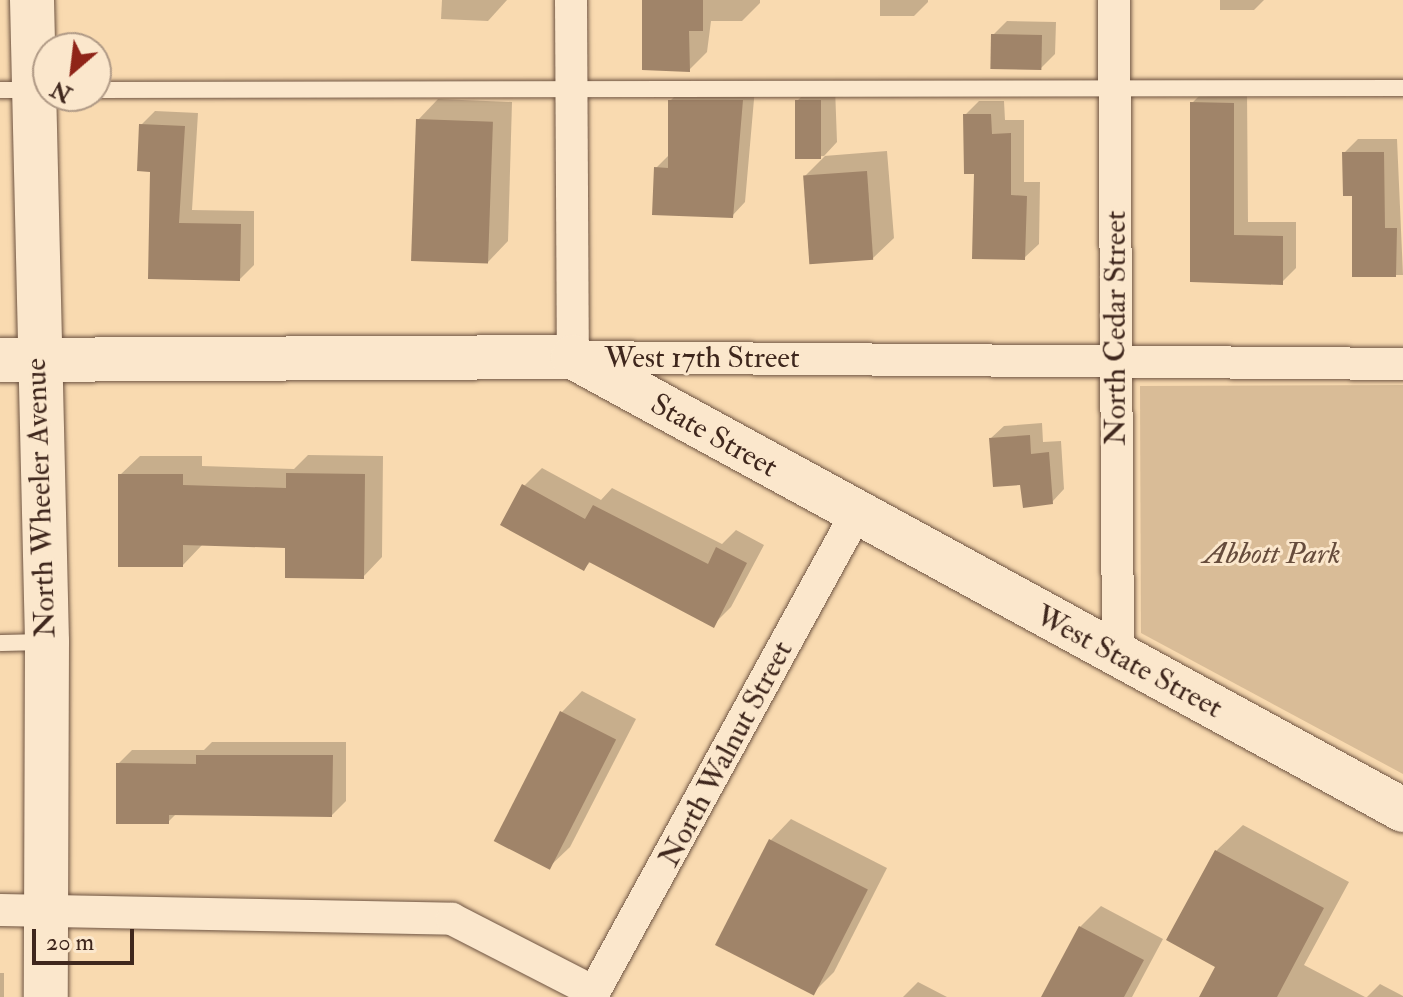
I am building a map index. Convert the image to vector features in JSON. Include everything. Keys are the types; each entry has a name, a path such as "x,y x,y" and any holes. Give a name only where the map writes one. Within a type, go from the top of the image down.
{"street":[{"name":"North Wheeler Avenue","path":"32,0 18,360 47,642 46,997"},
{"path":"571,0 573,357"},
{"name":"North Cedar Street","path":"1114,0 1118,656"},
{"name":"West 17th Street","path":"18,360 573,357 1403,364"},
{"name":"State Street","path":"573,357 856,514"},
{"name":"West State Street","path":"856,514 1403,810"},
{"name":"North Walnut Street","path":"597,995 856,514"},
{"path":"0,910 452,919 597,995"}],"lane":[{"path":"112,90 1403,88"},
{"path":"0,643 47,642"}],"green space":[{"name":"Abbott Park","path":"1403,385 1403,774 1141,633 1140,386"}],"building":[{"path":"642,0 703,0 703,31 689,31 690,72 642,70"},
{"path":"991,34 1042,35 1041,70 990,69"},
{"path":"668,100 743,100 733,218 652,215 654,167 668,168"},
{"path":"795,100 821,100 821,159 795,159"},
{"path":"1190,102 1234,103 1234,235 1283,236 1283,285 1190,282"},
{"path":"963,114 991,114 992,134 1011,133 1011,195 1027,196 1025,260 972,259 974,174 964,174"},
{"path":"416,119 493,122 488,264 411,261"},
{"path":"139,124 185,126 179,223 241,224 240,281 148,279 150,172 137,171"},
{"path":"1342,152 1384,152 1385,228 1397,228 1396,277 1352,277 1352,196 1343,196"},
{"path":"867,171 873,260 809,264 803,175"},
{"path":"1030,435 1031,454 1049,452 1053,504 1023,508 1020,485 993,487 989,438"},
{"path":"286,473 365,474 364,579 285,578 285,548 183,545 183,567 118,567 118,474 183,474 183,485 286,488"},
{"path":"522,484 585,519 593,505 708,564 716,547 747,563 714,628 589,562 584,571 500,525"},
{"path":"560,711 616,740 550,870 494,841"},
{"path":"196,755 333,755 332,817 169,815 169,824 116,824 116,763 196,764"},
{"path":"769,839 868,889 814,995 715,945"},
{"path":"1215,850 1324,908 1277,997 1199,997 1215,967 1166,940"},
{"path":"1079,926 1144,960 1124,997 1041,997"}]}
